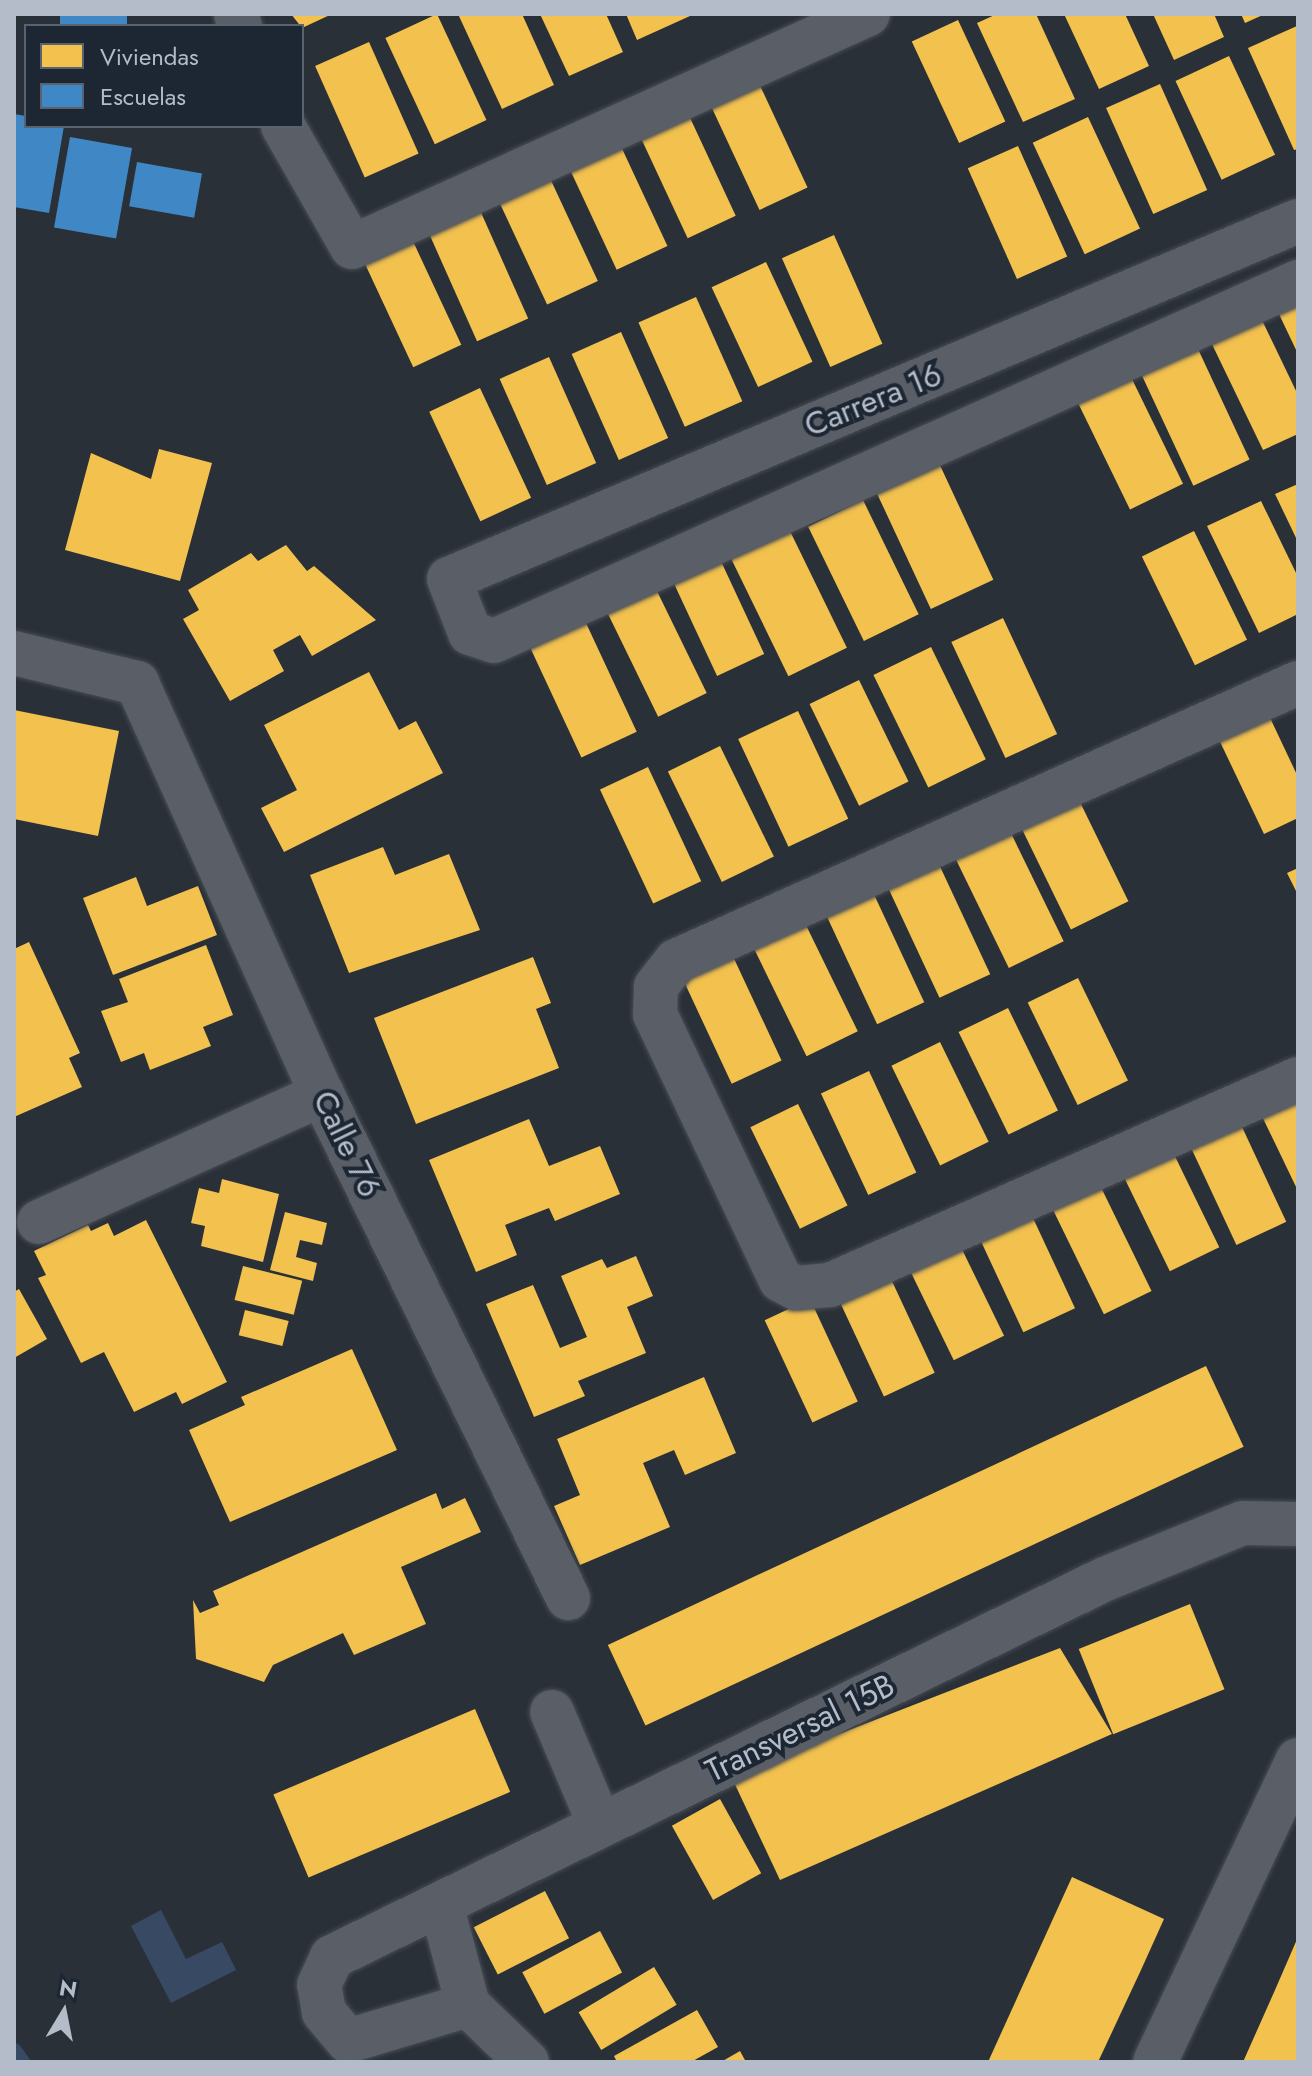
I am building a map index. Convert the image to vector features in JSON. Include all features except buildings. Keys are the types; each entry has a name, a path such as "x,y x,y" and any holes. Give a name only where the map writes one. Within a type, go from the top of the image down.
{"street":[{"path":"284,128 352,247 868,14"},
{"name":"Carrera 16","path":"1298,221 449,579 479,641 656,574 1298,282"},
{"path":"1064,322 1091,375"},
{"name":"Calle 76","path":"14,653 137,683 322,1094 568,1598"},
{"path":"1298,683 676,961 656,987 655,1014 781,1280 796,1288 830,1285 1298,1079"},
{"path":"39,1222 322,1094"},
{"name":"Transversal 15B","path":"468,2005 348,2041 324,2012 319,1985 332,1957 442,1908 600,1825 1105,1579 1243,1523 1286,1523"},
{"path":"552,1712 600,1825"},
{"path":"1155,2062 1298,1760"},
{"path":"442,1908 468,2005 527,2062"}],"water":[{"path":"161,1910 186,1959 222,1942 236,1970 171,2003 131,1926"}],"waterway":[{"path":"14,2051 22,2062"}]}
